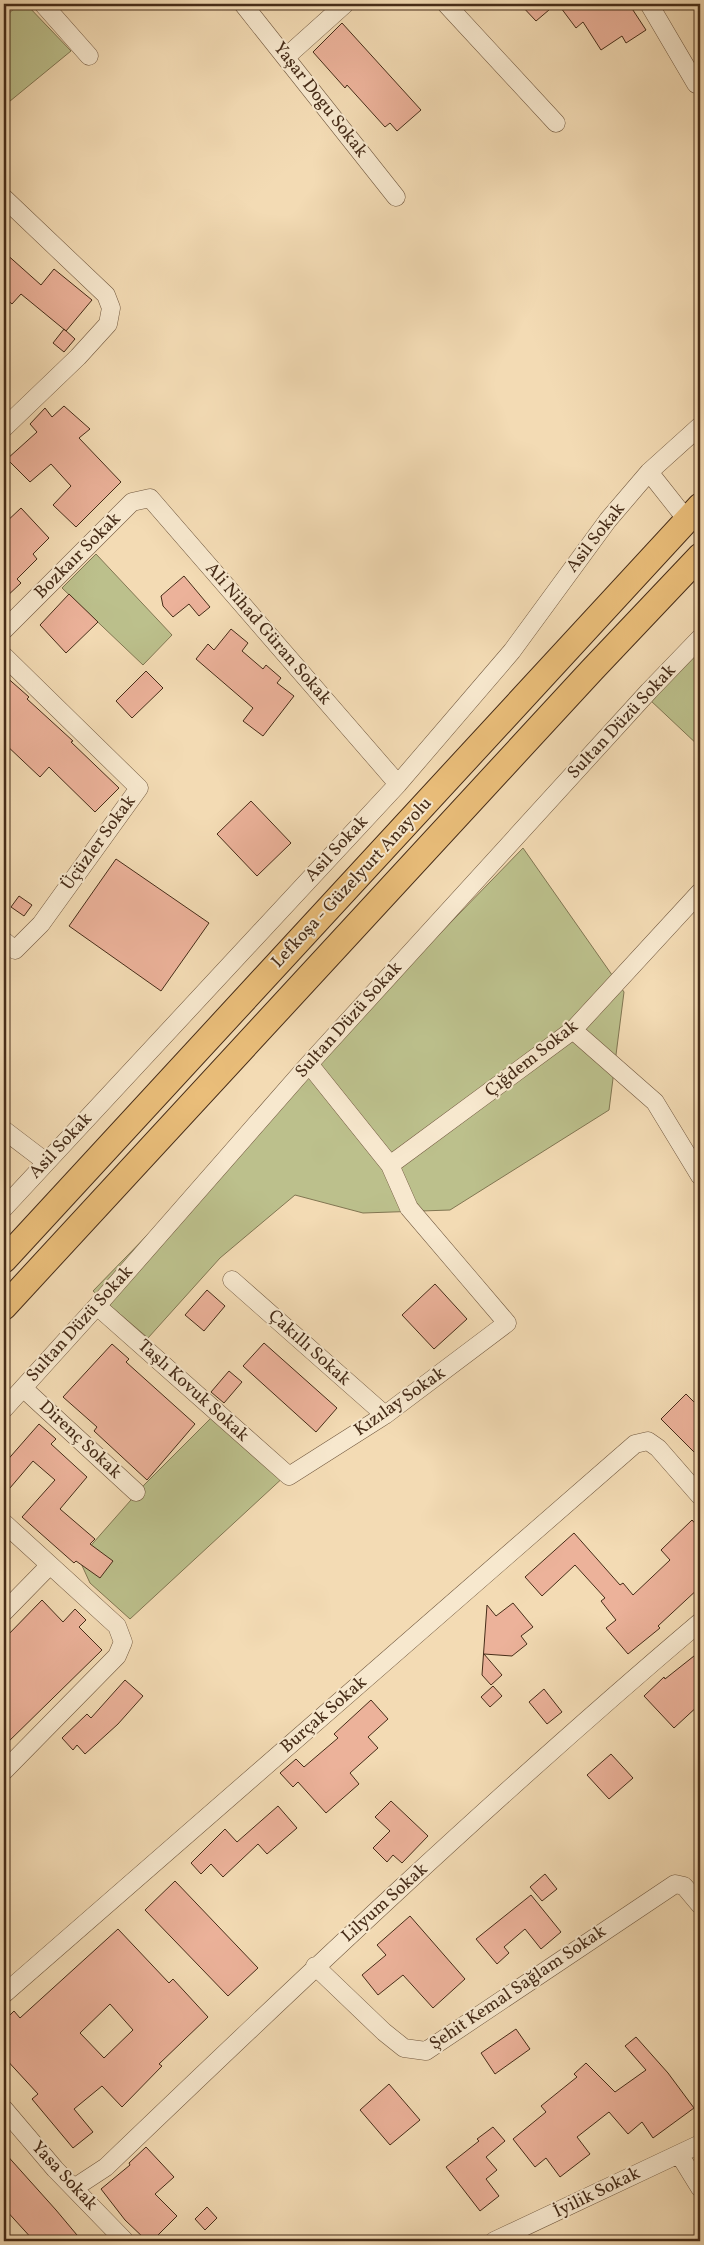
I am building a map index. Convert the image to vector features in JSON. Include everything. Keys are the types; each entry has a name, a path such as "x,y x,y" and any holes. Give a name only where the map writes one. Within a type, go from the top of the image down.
{"highway":[{"name":"Lefkoşa - Güzelyurt Anayolu","path":"4,1260 694,513"},
{"name":"Lefkoşa - Güzelyurt Anayolu","path":"4,1307 592,670 700,556"}],"street":[{"path":"43,4 89,56"},
{"name":"Yaşar Dogu Sokak","path":"242,4 286,57 396,198"},
{"path":"286,57 345,4"},
{"path":"446,4 556,122"},
{"path":"649,4 696,84"},
{"path":"4,198 106,295 111,308 108,324 78,357 7,418"},
{"name":"Asil Sokak","path":"4,1208 398,784 512,651 608,520 649,472 700,426"},
{"path":"649,472 694,513"},
{"name":"Ali Nihad Güran Sokak","path":"132,502 150,498 398,784"},
{"name":"Bozkaır Sokak","path":"4,630 132,502"},
{"name":"Sultan Düzü Sokak","path":"4,1409 97,1306 308,1064 649,691 700,638"},
{"name":"Üçüzler Sokak","path":"4,656 139,788 41,924 9,946"},
{"name":"Çığdem Sokak","path":"390,1165 573,1030 700,892"},
{"path":"573,1030 655,1102 700,1176"},
{"path":"308,1064 390,1165"},
{"path":"4,1130 46,1162"},
{"name":"Kızılay Sokak","path":"289,1476 385,1415 507,1323 409,1208 390,1165"},
{"name":"Çakıllı Sokak","path":"232,1280 385,1415"},
{"name":"Taşlı Kovuk Sokak","path":"97,1306 289,1476"},
{"name":"Direnç Sokak","path":"23,1388 136,1492"},
{"name":"Burçak Sokak","path":"4,1994 635,1444 648,1441 658,1448 700,1496"},
{"path":"4,1523 117,1626 123,1642 117,1656 4,1771"},
{"path":"4,1612 50,1565"},
{"name":"Lilyum Sokak","path":"74,2188 106,2167 315,1966 636,1676 700,1622"},
{"name":"Şehit Kemal Sağlam Sokak","path":"315,1966 384,2032 404,2048 426,2051 674,1884 684,1886 700,1905"},
{"name":"Yasa Sokak","path":"4,2109 74,2188 125,2241"},
{"name":"İyilik Sokak","path":"503,2240 700,2144"},
{"path":"679,2154 700,2188"}],"green space":[{"path":"19,4 26,4 71,51 4,106 4,18"},
{"path":"96,554 172,635 143,665 62,588"},
{"path":"700,640 700,747 650,700"},
{"path":"523,848 624,992 609,1110 450,1210 363,1213 295,1195 220,1258 148,1338 93,1291"},
{"path":"218,1411 287,1474 130,1619 90,1583 79,1559 145,1484"}],"building":[{"path":"520,4 556,4 536,21"},
{"path":"558,4 629,4 646,30 626,43 622,36 601,50 583,22 576,28"},
{"path":"342,23 421,110 397,131 390,123 385,127 347,85 345,88 313,52"},
{"path":"4,252 41,285 54,269 92,300 66,331 21,294 12,304 4,297"},
{"path":"64,329 75,339 64,352 53,343"},
{"path":"64,406 90,429 79,438 121,482 76,527 53,505 71,486 51,464 30,482 7,459 37,432 30,424 45,408 52,417"},
{"path":"21,508 49,538 33,554 37,559 17,579 21,583 4,599 4,524"},
{"path":"184,576 210,607 199,616 189,604 173,617 163,606 161,596"},
{"path":"69,594 98,622 66,653 40,625"},
{"path":"231,629 248,643 242,651 263,669 266,665 281,678 277,683 294,696 263,736 243,721 253,708 196,659 208,644 214,650"},
{"path":"146,671 163,688 132,718 116,701"},
{"path":"4,675 29,697 27,699 73,741 71,742 119,788 95,812 49,767 40,777 4,743"},
{"path":"251,801 291,843 257,876 217,834"},
{"path":"116,859 209,923 161,991 69,926"},
{"path":"19,896 32,905 24,916 11,907"},
{"path":"435,1284 467,1319 434,1349 402,1315"},
{"path":"207,1290 225,1306 204,1331 185,1315"},
{"path":"264,1343 337,1408 316,1432 243,1366"},
{"path":"112,1344 129,1359 126,1362 195,1424 147,1480 94,1431 97,1427 63,1397"},
{"path":"229,1371 242,1382 224,1403 211,1392"},
{"path":"686,1394 700,1408 700,1458 661,1419"},
{"path":"39,1424 56,1439 51,1444 87,1477 60,1509 95,1539 90,1544 113,1561 100,1578 76,1561 74,1563 22,1517 55,1480 33,1461 4,1495 4,1464"},
{"path":"692,1520 700,1529 700,1587 658,1626 660,1628 628,1654 606,1628 616,1620 601,1601 605,1598 575,1565 542,1596 525,1577 574,1533 620,1585 623,1583 633,1595 670,1560 661,1550"},
{"path":"42,1600 63,1622 75,1609 86,1620 79,1627 102,1650 4,1746 4,1639"},
{"path":"513,1603 533,1627 521,1636 527,1644 512,1656 484,1654 502,1675 491,1685 482,1675 487,1605 496,1616"},
{"path":"694,1656 700,1665 700,1704 674,1728 644,1696 664,1677 665,1679"},
{"path":"125,1680 143,1696 118,1724 85,1754 77,1745 73,1750 62,1738 87,1714 91,1718"},
{"path":"493,1686 502,1696 490,1707 481,1697"},
{"path":"544,1689 562,1712 547,1724 529,1702"},
{"path":"371,1700 388,1719 368,1737 378,1748 350,1773 359,1784 326,1813 298,1782 293,1787 280,1773 296,1759 304,1767 338,1738 334,1734"},
{"path":"611,1754 633,1778 609,1799 587,1775"},
{"path":"391,1801 428,1836 402,1863 393,1855 387,1862 373,1848 390,1831 375,1817"},
{"path":"278,1806 297,1828 267,1854 258,1844 223,1877 211,1864 201,1874 191,1863 225,1829 237,1842"},
{"path":"545,1874 557,1889 542,1901 530,1887"},
{"path":"175,1881 258,1968 228,1996 145,1910"},
{"path":"531,1895 561,1932 541,1949 525,1929 504,1947 509,1953 497,1964 476,1939"},
{"path":"410,1916 465,1979 433,2008 403,1975 378,1995 362,1975 386,1955 377,1945"},
{"path":"118,1929 169,1983 173,1979 208,2017 159,2064 162,2066 122,2107 102,2086 74,2109 93,2132 73,2148 32,2099 38,2094 4,2057 4,2021 14,2011 20,2018","holes":["110,2004 133,2030 104,2058 80,2033"]},
{"path":"516,2029 530,2049 495,2074 481,2053"},
{"path":"636,2037 668,2073 694,2108 653,2138 642,2122 628,2134 609,2112 577,2137 590,2154 560,2177 546,2158 535,2167 513,2139 546,2112 541,2106 577,2077 574,2074 586,2063 615,2092 646,2070 625,2046"},
{"path":"389,2084 420,2120 390,2145 360,2110"},
{"path":"493,2127 505,2141 486,2157 497,2170 486,2179 499,2196 480,2211 446,2167 479,2141 477,2139"},
{"path":"146,2147 174,2177 155,2194 177,2216 152,2241 147,2241 125,2220 101,2189 130,2165 129,2163"},
{"path":"4,2152 82,2241 34,2241 4,2208"},
{"path":"207,2207 217,2218 205,2230 195,2219"}]}
